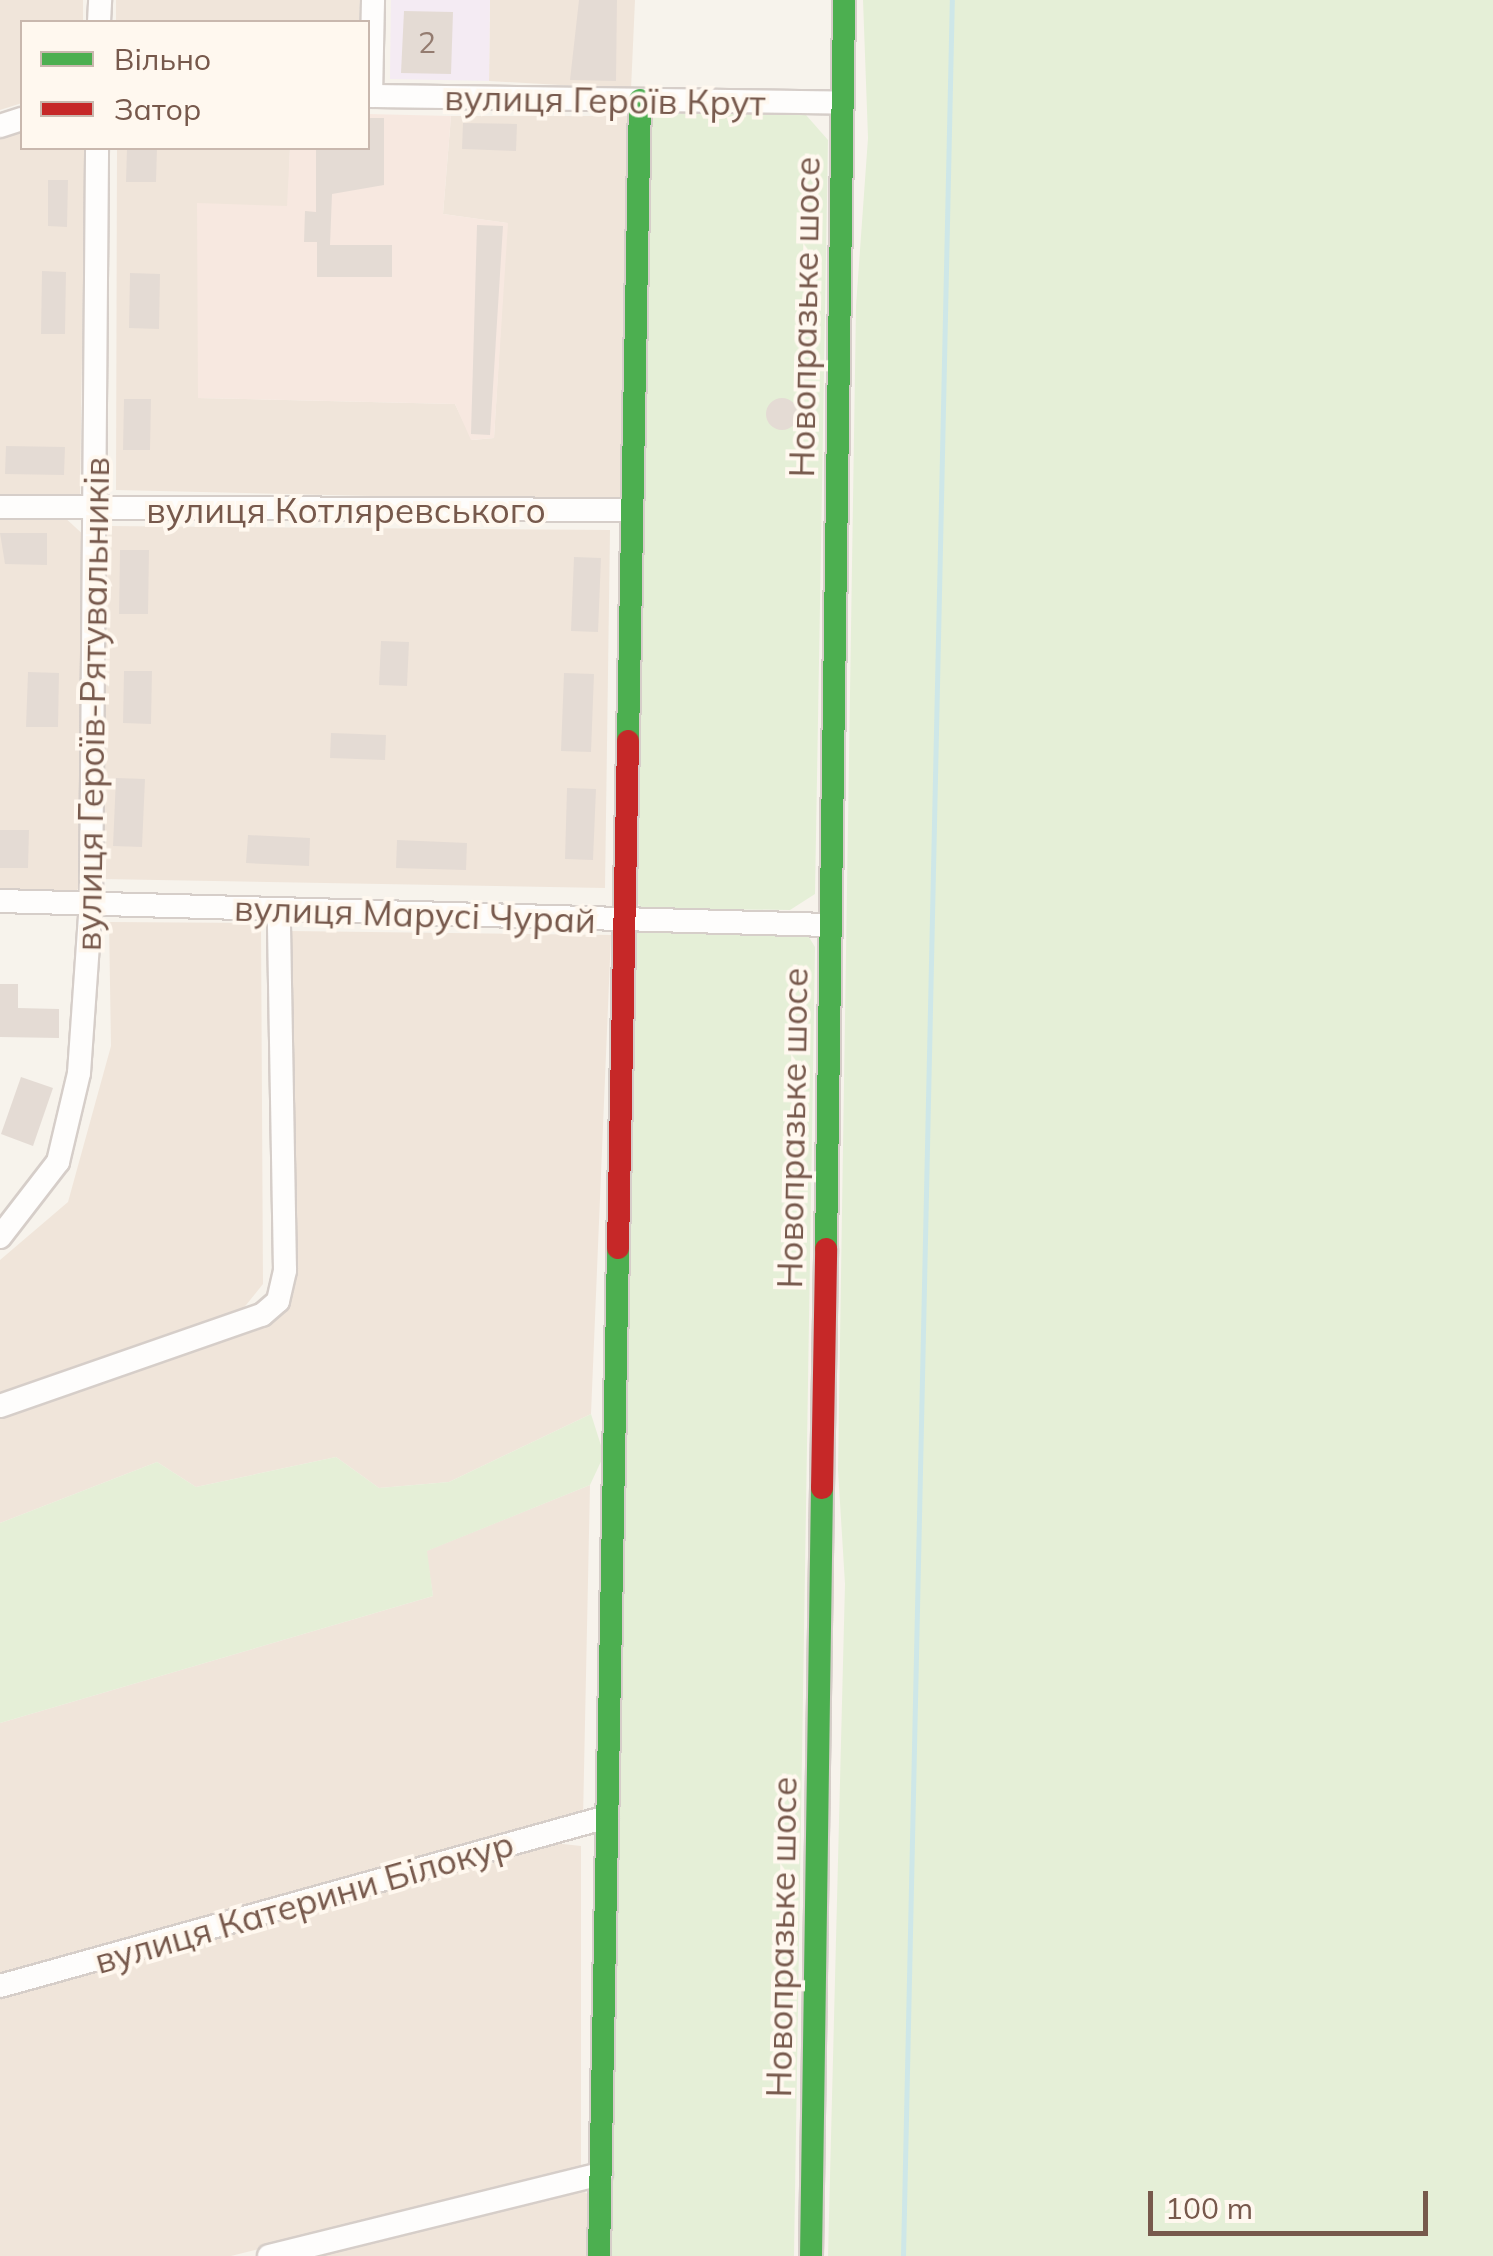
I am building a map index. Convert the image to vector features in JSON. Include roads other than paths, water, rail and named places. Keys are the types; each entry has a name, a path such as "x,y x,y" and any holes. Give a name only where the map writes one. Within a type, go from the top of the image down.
{"main road":[{"name":"Новопразьке шосе","path":"811,2256 844,0"},
{"path":"599,2256 628,921 631,510 640,100"}],"street":[{"path":"370,72 373,0"},
{"name":"вулиця Героїв Крут","path":"370,96 842,103"},
{"name":"вулиця Героїв-Рятувальників","path":"0,1237 43,1188 69,1133 91,902 98,509 97,150"},
{"name":"вулиця Котляревського","path":"0,507 631,510"},
{"name":"вулиця Марусі Чурай","path":"0,901 830,925"},
{"path":"0,1406 262,1315 278,1300 285,1270 279,910"},
{"name":"вулиця Катерини Білокур","path":"0,1986 607,1818"},
{"path":"269,2256 601,2174"}],"waterway":[{"path":"903,2256 952,0"}]}
